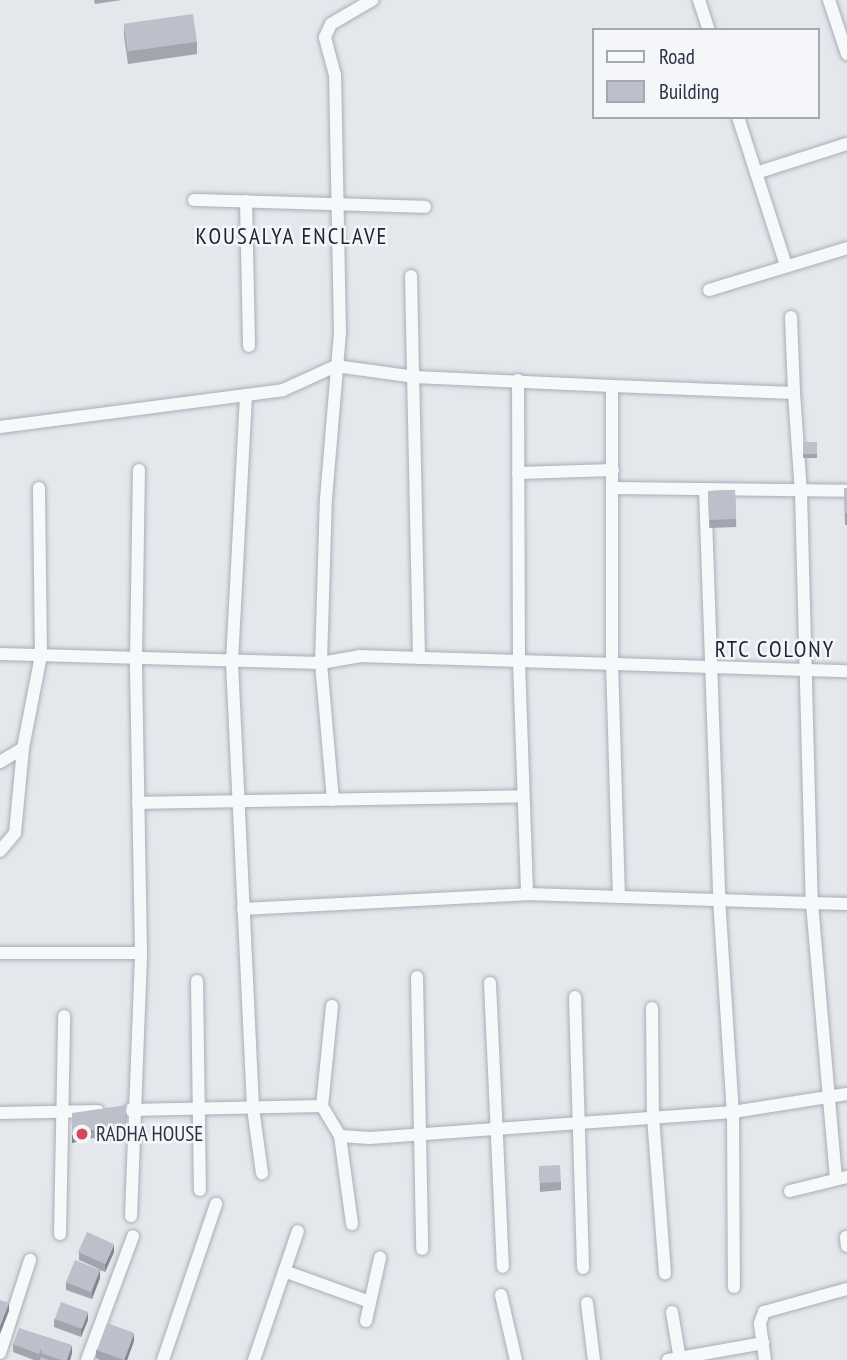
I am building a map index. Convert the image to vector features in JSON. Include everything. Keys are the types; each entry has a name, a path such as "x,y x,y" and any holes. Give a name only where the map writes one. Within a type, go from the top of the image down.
{"street":[{"path":"333,800 321,663 326,499 336,366 338,204 335,75 326,31 372,0"},
{"path":"699,0 708,28"},
{"path":"830,0 847,54"},
{"path":"739,119 786,266"},
{"path":"756,173 847,145"},
{"path":"194,200 425,206"},
{"path":"246,201 249,346"},
{"path":"709,289 847,248"},
{"path":"411,276 419,658"},
{"path":"790,1191 841,1177 827,1098 812,904 803,670 801,492 791,317"},
{"path":"0,427 283,390 336,366 415,377 794,393"},
{"path":"518,380 519,662 527,894"},
{"path":"612,386 612,662 619,896"},
{"path":"246,395 232,662 253,1108 262,1173"},
{"path":"131,1216 138,1109 141,953 136,658 139,470"},
{"path":"518,473 613,470"},
{"path":"0,852 15,833 23,748 41,655 39,488"},
{"path":"613,488 847,491"},
{"path":"705,489 714,666 719,898 733,1112 734,1287"},
{"path":"0,654 321,663 359,656 847,671"},
{"path":"0,762 23,748"},
{"path":"138,803 522,796"},
{"path":"243,909 527,894 847,904"},
{"path":"0,953 141,953"},
{"path":"417,977 417,1132 422,1249"},
{"path":"197,981 200,1189"},
{"path":"489,983 503,1267"},
{"path":"575,997 583,1268"},
{"path":"332,1006 323,1106 340,1136 352,1224"},
{"path":"652,1008 653,1117 665,1274"},
{"path":"60,1234 64,1016"},
{"path":"340,1136 370,1138 497,1126 733,1112 847,1094"},
{"path":"0,1113 323,1106"},
{"path":"163,1360 216,1204"},
{"path":"254,1360 298,1231"},
{"path":"87,1360 133,1236"},
{"path":"366,1321 380,1258"},
{"path":"0,1353 30,1260"},
{"path":"284,1271 370,1302"},
{"path":"765,1360 764,1312 847,1289"},
{"path":"501,1295 516,1360"},
{"path":"587,1303 594,1360"},
{"path":"671,1312 676,1359 763,1343"}],"building":[{"path":"193,14 197,42 128,51 124,24"},
{"path":"803,442 817,442 817,454 803,454"},
{"path":"844,488 847,488 847,513 845,513"},
{"path":"735,490 736,519 709,520 708,491"},
{"path":"127,1105 124,1134 92,1130 72,1135 72,1113"},
{"path":"560,1165 561,1182 540,1183 539,1166"},
{"path":"87,1232 114,1244 105,1264 78,1252"},
{"path":"75,1260 100,1270 91,1292 66,1282"},
{"path":"0,1300 9,1303 0,1326"},
{"path":"61,1302 88,1312 82,1329 55,1319"},
{"path":"107,1323 134,1333 124,1360 97,1350"},
{"path":"19,1328 72,1345 67,1360 41,1353 43,1345 39,1354 13,1344"}],"place":[{"name":"RADHA HOUSE","path":"82,1134"}],"district":[{"name":"KOUSALYA ENCLAVE","path":"292,236"},
{"name":"RTC COLONY","path":"775,649"}]}
